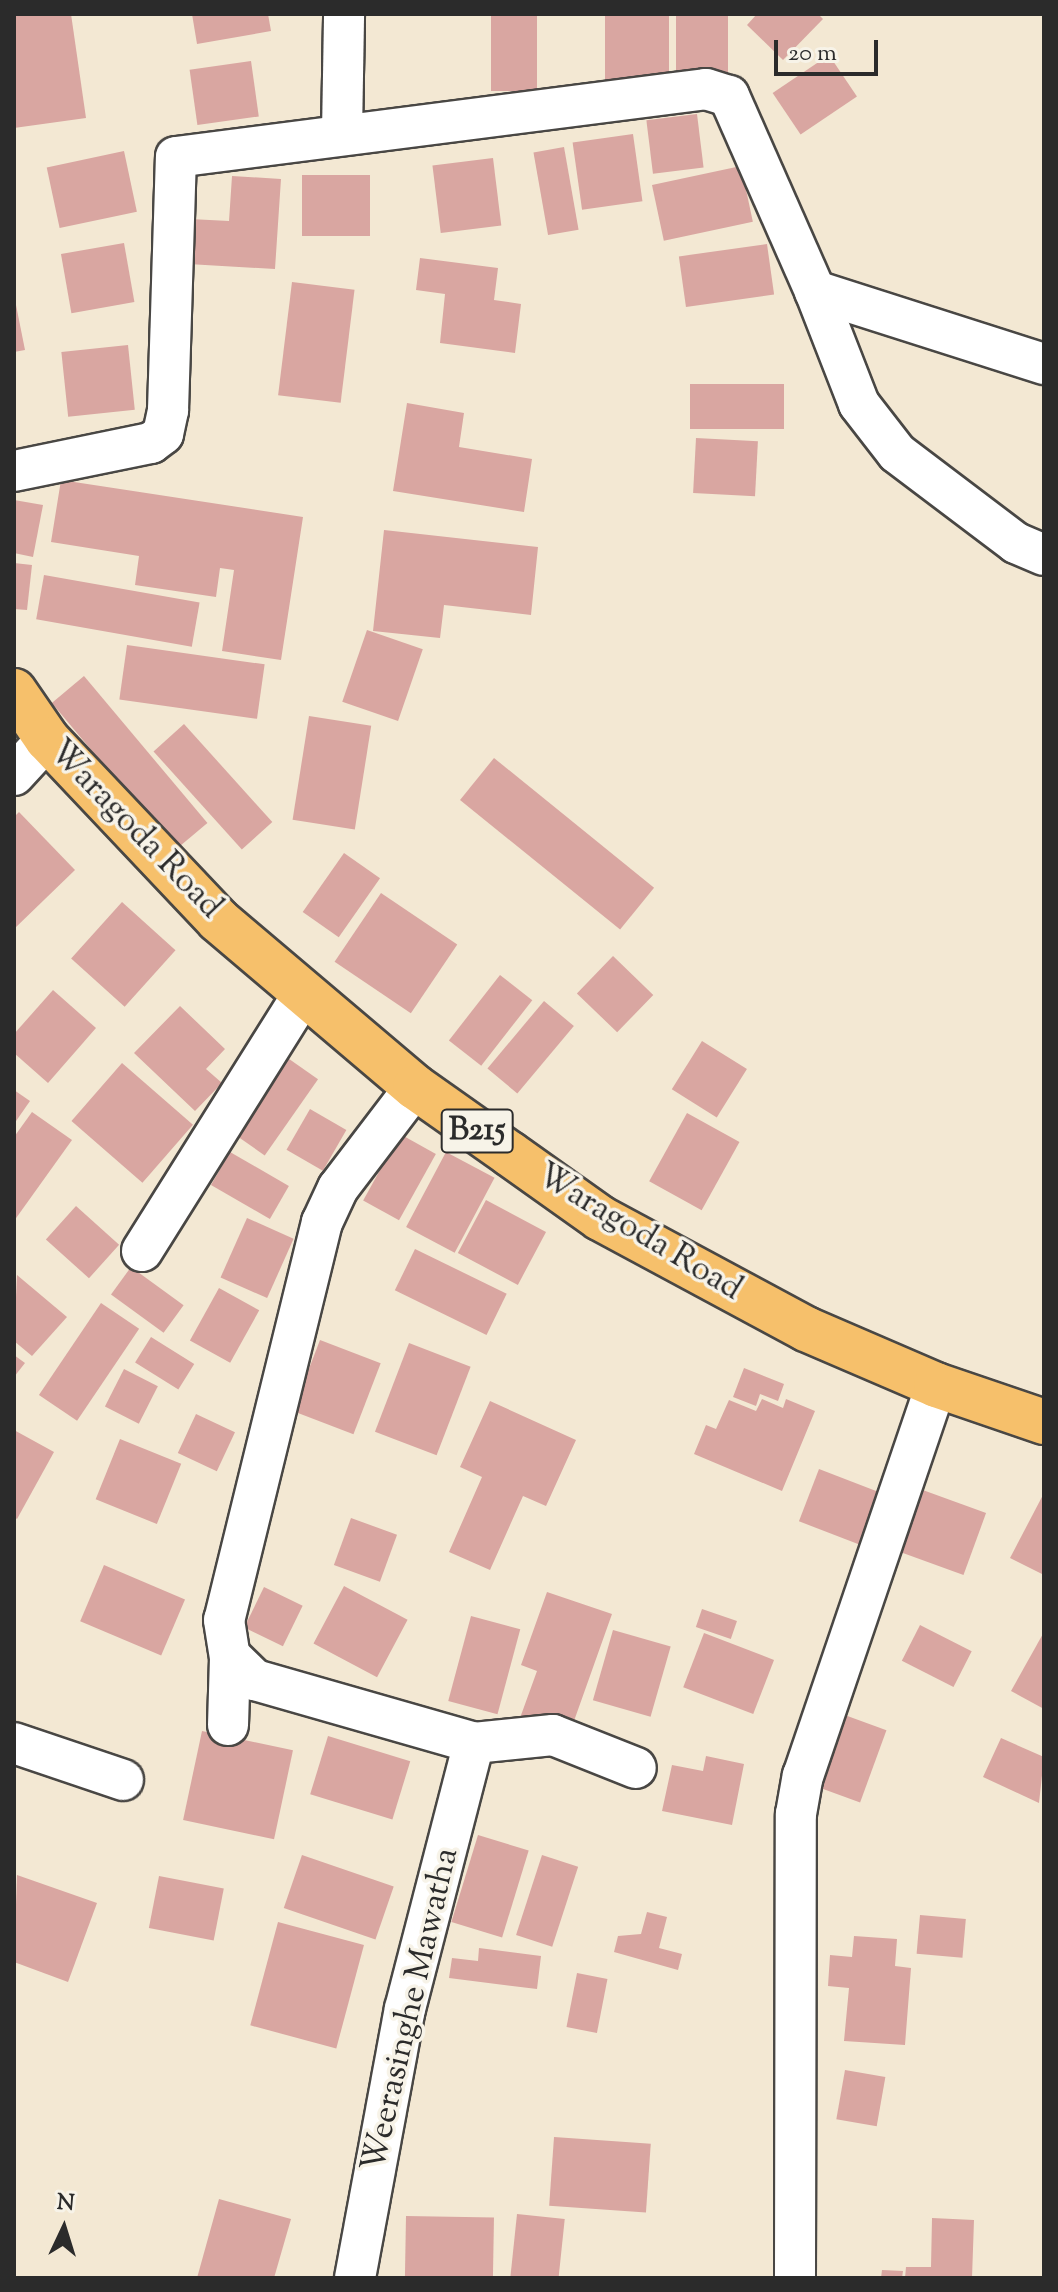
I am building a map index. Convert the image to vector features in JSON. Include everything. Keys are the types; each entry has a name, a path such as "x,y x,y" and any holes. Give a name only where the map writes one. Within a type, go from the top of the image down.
{"main road":[{"name":"Waragoda Road","path":"14,691 47,739 218,920 415,1087 600,1218 806,1329 936,1385 1044,1422"}],"street":[{"path":"342,133 344,14"},
{"path":"14,471 151,443 163,434 168,410 176,157 342,133 706,89 729,96 815,291 859,404 897,453 1016,543 1044,555"},
{"path":"815,291 1044,364"},
{"path":"14,775 47,739"},
{"path":"142,1251 304,993"},
{"path":"228,1725 230,1656 224,1620 322,1222 338,1188 415,1087"},
{"path":"795,2278 796,1814 803,1776 936,1385"},
{"path":"230,1656 255,1680 474,1743 553,1735 636,1768"},
{"path":"14,1743 123,1780"},
{"name":"Weerasinghe Mawatha","path":"355,2278 405,2009 474,1743"}],"building":[{"path":"14,14 71,14 86,118 14,128"},
{"path":"192,14 268,14 271,31 197,44"},
{"path":"491,14 537,14 537,91 491,91"},
{"path":"605,14 669,14 669,82 605,82"},
{"path":"676,14 728,14 728,80 676,80"},
{"path":"757,14 818,14 823,19 783,60 747,25"},
{"path":"829,55 857,96 801,134 773,93"},
{"path":"251,61 259,116 197,125 190,70"},
{"path":"697,114 704,168 653,174 646,120"},
{"path":"633,134 642,201 582,210 573,142"},
{"path":"564,147 579,230 548,235 533,152"},
{"path":"124,151 137,212 60,228 47,167"},
{"path":"493,158 501,225 441,233 432,165"},
{"path":"741,166 753,222 664,241 652,185"},
{"path":"302,175 370,175 370,236 302,236"},
{"path":"232,176 281,179 275,269 188,264 190,219 229,221"},
{"path":"124,243 134,302 71,313 61,254"},
{"path":"767,244 774,295 686,307 679,256"},
{"path":"420,258 498,268 494,300 521,304 515,353 440,343 445,294 416,290"},
{"path":"292,282 355,290 341,403 278,395"},
{"path":"14,295 25,350 14,352"},
{"path":"128,345 135,410 68,417 61,352"},
{"path":"690,384 784,384 784,429 690,429"},
{"path":"407,403 464,413 459,447 532,459 524,512 393,491"},
{"path":"696,438 758,441 755,496 693,493"},
{"path":"61,480 303,517 281,660 222,651 234,570 220,568 216,597 135,585 139,556 51,542"},
{"path":"14,500 43,505 33,557 14,553"},
{"path":"384,530 538,547 531,615 444,605 440,638 373,631"},
{"path":"14,563 32,565 27,610 14,609"},
{"path":"44,575 200,602 192,647 36,619"},
{"path":"367,630 423,649 398,721 342,702"},
{"path":"127,645 265,664 257,719 119,699"},
{"path":"84,676 207,823 175,850 52,703"},
{"path":"309,716 371,726 355,830 293,820"},
{"path":"184,724 272,822 242,850 154,751"},
{"path":"494,758 654,888 620,930 460,800"},
{"path":"19,812 75,870 14,929 14,817"},
{"path":"344,853 380,878 339,937 303,912"},
{"path":"381,893 457,944 411,1013 335,962"},
{"path":"122,902 176,950 125,1007 71,958"},
{"path":"613,956 653,995 617,1032 577,993"},
{"path":"500,975 532,1000 481,1066 449,1040"},
{"path":"53,990 96,1028 48,1083 14,1053 14,1034"},
{"path":"544,1001 574,1026 517,1093 487,1068"},
{"path":"180,1006 225,1049 206,1069 222,1083 195,1111 134,1053"},
{"path":"702,1041 747,1069 717,1117 672,1089"},
{"path":"282,1054 318,1079 265,1155 229,1130"},
{"path":"122,1063 193,1125 142,1183 71,1121"},
{"path":"14,1090 30,1101 14,1124"},
{"path":"310,1109 346,1130 323,1171 286,1150"},
{"path":"32,1112 72,1140 14,1221 14,1137"},
{"path":"687,1113 739,1142 702,1210 649,1181"},
{"path":"400,1134 436,1154 399,1220 363,1200"},
{"path":"230,1152 289,1186 270,1219 211,1185"},
{"path":"446,1152 495,1178 455,1253 406,1227"},
{"path":"486,1200 546,1232 518,1285 458,1253"},
{"path":"76,1206 119,1245 89,1278 46,1239"},
{"path":"247,1218 294,1239 267,1298 221,1277"},
{"path":"415,1249 507,1294 487,1335 395,1290"},
{"path":"131,1267 184,1305 164,1333 111,1295"},
{"path":"17,1275 67,1317 32,1356 14,1341"},
{"path":"219,1288 259,1310 230,1363 190,1340"},
{"path":"101,1303 139,1329 77,1421 39,1395"},
{"path":"151,1337 194,1364 178,1389 135,1362"},
{"path":"320,1340 381,1363 353,1434 293,1411"},
{"path":"409,1343 471,1367 437,1455 375,1432"},
{"path":"14,1355 25,1363 14,1377"},
{"path":"744,1368 784,1384 778,1401 760,1394 756,1406 733,1397"},
{"path":"124,1369 158,1386 139,1424 105,1406"},
{"path":"762,1399 783,1408 786,1399 815,1411 782,1491 694,1454 706,1425 716,1429 729,1400 756,1411"},
{"path":"490,1401 576,1440 546,1506 523,1496 490,1570 449,1552 482,1477 460,1467"},
{"path":"196,1414 235,1432 217,1471 178,1453"},
{"path":"14,1430 54,1452 17,1519 14,1517"},
{"path":"120,1439 181,1464 157,1524 96,1499"},
{"path":"819,1469 881,1493 861,1545 799,1521"},
{"path":"909,1485 986,1513 963,1575 886,1547"},
{"path":"1044,1493 1044,1575 1010,1558"},
{"path":"351,1518 397,1535 380,1582 334,1565"},
{"path":"104,1565 185,1599 161,1656 80,1621"},
{"path":"344,1586 408,1620 377,1677 313,1643"},
{"path":"264,1587 303,1606 283,1646 244,1627"},
{"path":"547,1592 612,1614 569,1735 520,1718 537,1671 521,1665"},
{"path":"702,1609 737,1621 731,1639 696,1627"},
{"path":"471,1616 520,1629 497,1714 448,1701"},
{"path":"920,1625 972,1651 954,1687 902,1661"},
{"path":"613,1630 671,1647 651,1717 593,1700"},
{"path":"1044,1632 1044,1709 1011,1691"},
{"path":"704,1633 774,1660 753,1714 683,1687"},
{"path":"831,1710 886,1730 860,1803 805,1782"},
{"path":"202,1731 293,1750 274,1839 183,1820"},
{"path":"328,1736 410,1761 392,1819 310,1794"},
{"path":"1001,1738 1044,1757 1039,1803 983,1777"},
{"path":"706,1756 744,1764 732,1825 662,1811 672,1765 703,1771"},
{"path":"478,1835 529,1850 502,1938 451,1922"},
{"path":"302,1855 394,1887 375,1940 284,1908"},
{"path":"542,1855 578,1867 552,1947 516,1935"},
{"path":"17,1875 97,1903 68,1982 14,1962"},
{"path":"159,1876 224,1889 214,1941 149,1928"},
{"path":"647,1912 667,1917 659,1948 682,1954 678,1970 614,1952 618,1936 641,1934"},
{"path":"920,1915 966,1919 962,1958 917,1954"},
{"path":"278,1922 364,1945 336,2048 250,2025"},
{"path":"854,1936 897,1939 895,1966 911,1968 905,2045 844,2041 849,1988 828,1986 830,1955 852,1957"},
{"path":"479,1948 541,1956 537,1989 449,1978 452,1958 478,1961"},
{"path":"577,1973 607,1979 597,2033 567,2027"},
{"path":"845,2070 885,2077 877,2126 836,2119"},
{"path":"554,2137 651,2144 646,2213 549,2206"},
{"path":"219,2199 291,2219 274,2278 197,2278"},
{"path":"517,2214 565,2219 559,2278 510,2278"},
{"path":"406,2216 494,2218 493,2278 405,2278"},
{"path":"932,2218 974,2220 972,2278 905,2278 906,2267 931,2267"},
{"path":"882,2270 903,2271 902,2278 881,2278"}]}
